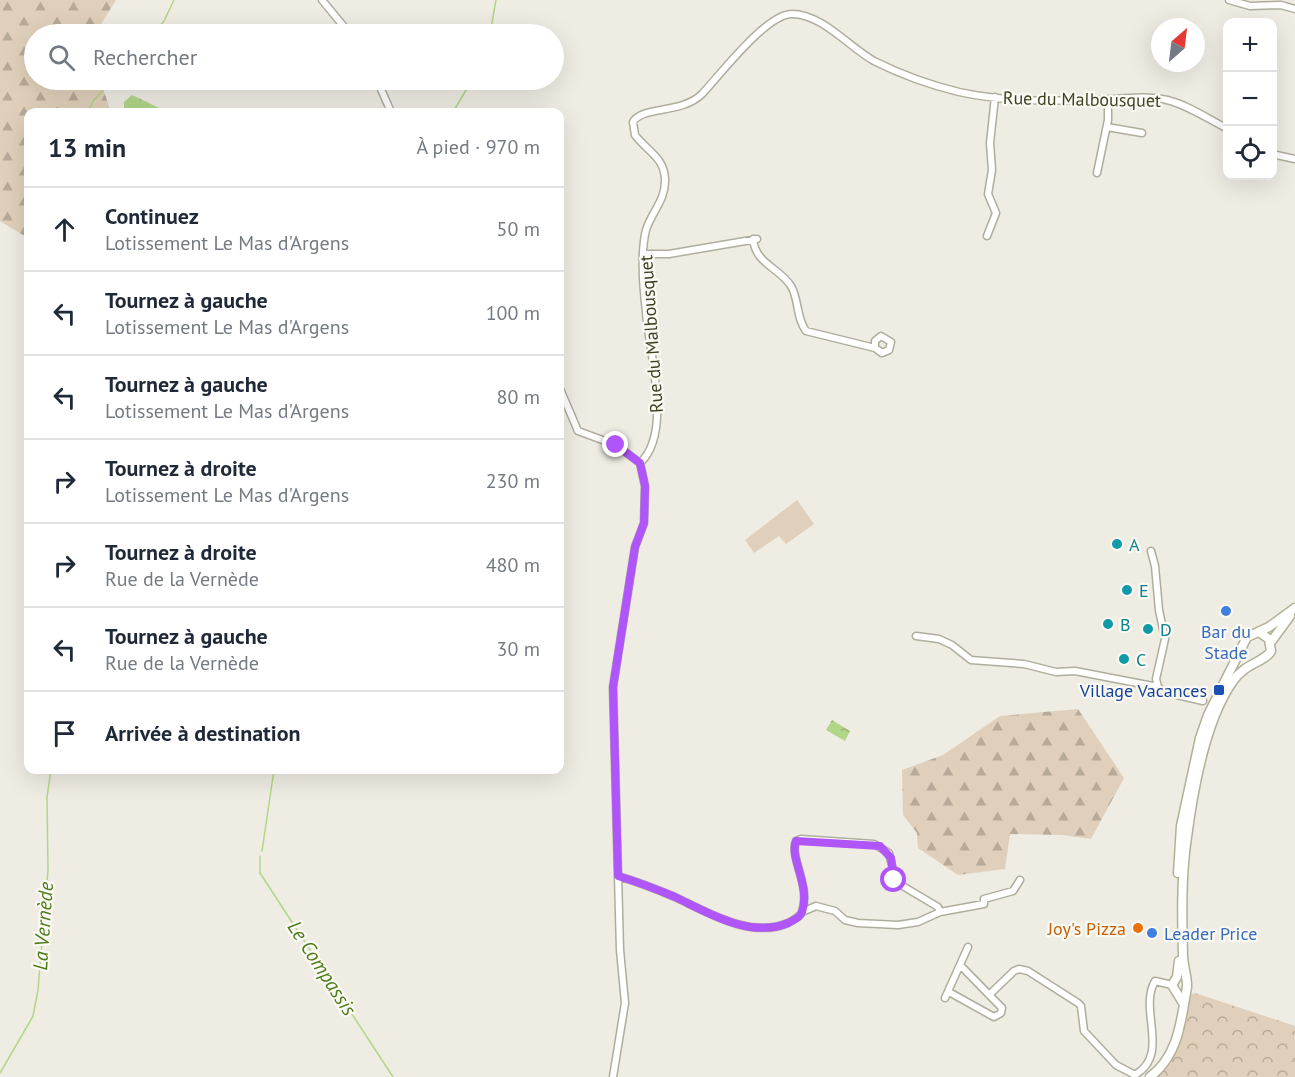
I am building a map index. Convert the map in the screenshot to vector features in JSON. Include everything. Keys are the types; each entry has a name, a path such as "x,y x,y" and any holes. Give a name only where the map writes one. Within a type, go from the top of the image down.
{"main road":[{"path":"1183,1003 1175,984 1178,862 1181,826 1204,724 1247,637 1259,632 1295,608"},
{"path":"1150,1077 1171,1052 1178,1037 1186,985 1183,956 1184,865 1198,781 1212,722 1222,700 1240,671 1269,655 1271,642 1295,608"},
{"path":"1259,632 1271,642"},
{"path":"1244,647 1248,657 1256,661"},
{"path":"1175,984 1186,985"},
{"path":"1175,984 1181,992 1186,985"}],"street":[{"path":"322,0 342,24"},
{"path":"1229,0 1250,6 1281,5 1295,9"},
{"name":"Rue du Malbousquet","path":"640,463 650,451 657,430 646,312 644,254 646,230 664,194 665,179 663,167 657,155 635,135 633,122 642,113 669,110 695,99 736,55 782,16 803,16 815,21 855,50 906,75 958,92 995,98 1058,101 1164,99 1188,108 1223,127"},
{"path":"381,90 389,108"},
{"path":"987,236 996,213 988,194 993,170 990,143 995,98"},
{"path":"1097,173 1107,127 1108,99"},
{"path":"1107,127 1142,133"},
{"path":"1277,155 1295,159"},
{"path":"644,254 669,254 755,239 754,252 793,288 806,331 875,348"},
{"path":"564,398 578,431 616,445 640,463 645,495 644,523 635,547 613,687 620,950 625,1003 613,1077"},
{"path":"1151,551 1159,610 1166,639 1156,679 1158,687"},
{"path":"916,636 939,639 952,645 971,660 1024,664 1056,672 1075,671 1158,687 1164,692 1203,701"},
{"path":"802,912 804,885 794,846 796,841 801,839 880,846 891,858 896,882 938,908 940,912"},
{"path":"618,876 675,897 718,918 745,925 781,926 797,919 802,912 816,906 836,911 845,920 858,923 907,925 940,912 984,904 984,899 1012,891 1020,880"},
{"path":"945,998 969,947"},
{"path":"949,992 994,1017 1001,1013 1002,1008 961,966"},
{"path":"989,995 1014,971 1019,969 1028,971 1078,1003 1081,1006 1084,1031 1116,1065 1135,1075 1144,1068 1154,1049 1148,1000 1153,985 1155,981 1175,984"}],"green space":[{"path":"0,0 116,0 101,24 24,24 24,90 103,90 110,108 24,108 24,236 0,221"},
{"path":"797,500 814,524 786,544 779,536 754,553 745,540"},
{"path":"1078,709 1124,778 1091,839 1062,835 1010,834 1005,869 958,875 918,848 917,833 903,815 902,770 943,755 1000,716"},
{"path":"1195,993 1295,1026 1295,1077 1155,1077 1177,1051 1184,1030 1187,996"}],"water":[{"path":"132,95 159,108 124,108 124,102"},
{"path":"832,720 850,731 845,741 826,730"}],"waterway":[{"name":"La Vernède","path":"161,24 174,0"},
{"name":"Le Compassis","path":"492,24 496,0"},
{"name":"La Vernède","path":"90,108 93,101 103,90"},
{"name":"Le Compassis","path":"455,108 466,90"},
{"name":"La Vernède","path":"0,1073 33,1016 38,990 48,870 47,797 50,774"},
{"name":"Le Compassis","path":"262,851 273,774"},
{"name":"Le Compassis","path":"260,856 260,873 393,1077"}],"place":[{"name":"A","path":"1117,544"},
{"name":"E","path":"1127,590"},
{"name":"Bar du Stade","path":"1226,611"},
{"name":"B","path":"1108,624"},
{"name":"D","path":"1148,629"},
{"name":"C","path":"1124,659"},
{"name":"Village Vacances","path":"1219,690"},
{"name":"Joy's Pizza","path":"1138,928"},
{"name":"Leader Price","path":"1152,933"}],"route":[{"path":"616,445 640,463 643,469 646,505 644,523 635,547 613,687 612,730 618,876 675,897 718,918 764,927 781,926 797,919 802,912 804,885 794,853 796,841 801,839 880,846 889,853 894,880"}]}
